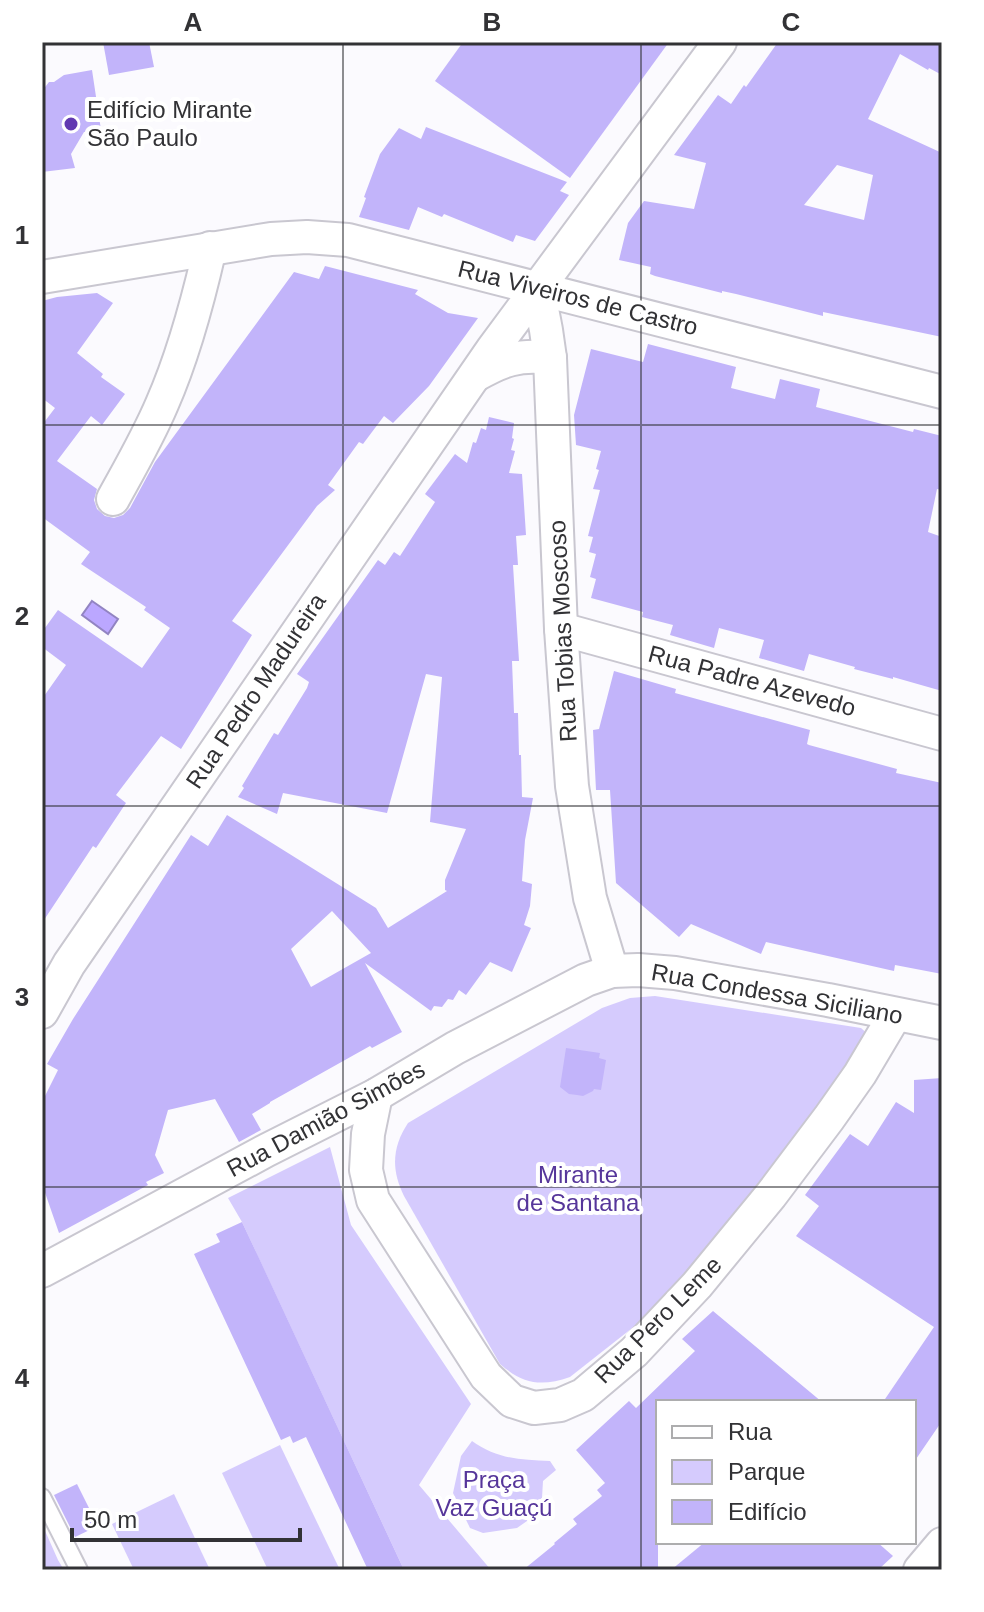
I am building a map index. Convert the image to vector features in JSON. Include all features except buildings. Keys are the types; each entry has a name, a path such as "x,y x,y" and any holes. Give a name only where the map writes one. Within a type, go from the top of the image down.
{"street":[{"name":"Rua Pedro Madureira","path":"42,1012 69,964 492,350 720,42"},
{"name":"Rua Viveiros de Castro","path":"42,277 271,239 307,237 348,240 942,392"},
{"path":"113,499 167,391 199,296 210,248"},
{"name":"Rua Tobias Moscoso","path":"538,288 550,358 561,629 572,786 590,898 612,971"},
{"path":"476,375 510,359 530,356 550,358"},
{"name":"Rua Padre Azevedo","path":"561,629 942,734"},
{"name":"Rua Condessa Siciliano","path":"612,971 675,973 942,1023"},
{"name":"Rua Damião Simões","path":"42,1271 376,1095 455,1048 586,980 612,971"},
{"name":"Rua Pero Leme","path":"376,1095 368,1134 366,1170 373,1200 486,1376 512,1401 534,1408 560,1405 583,1395 634,1352 697,1285 829,1118 895,1015"},
{"path":"920,1570 942,1544"}],"lane":[{"path":"42,1497 79,1570"}],"green space":[{"name":"Mirante de Santana","path":"655,996 861,1028 870,1036 692,1281 570,1377 541,1383 525,1380 500,1364 404,1196 395,1168 399,1141 408,1123 602,1008 630,998"},
{"path":"330,1147 351,1225 471,1404 419,1485 491,1570 404,1570 228,1198"},
{"name":"Praça Vaz Guaçú","path":"472,1441 500,1455 550,1461 556,1470 543,1481 542,1498 531,1508 527,1521 517,1528 483,1533 470,1528 453,1493 461,1456"},
{"path":"280,1445 339,1568 268,1570 222,1473"},
{"path":"174,1494 210,1570 134,1570 112,1524"},
{"path":"42,1524 58,1560 64,1570 42,1570"}],"shaded area":[{"path":"92,601 118,619 108,634 82,615"}],"place":[{"name":"Edifício Mirante São Paulo","path":"71,124"}]}
